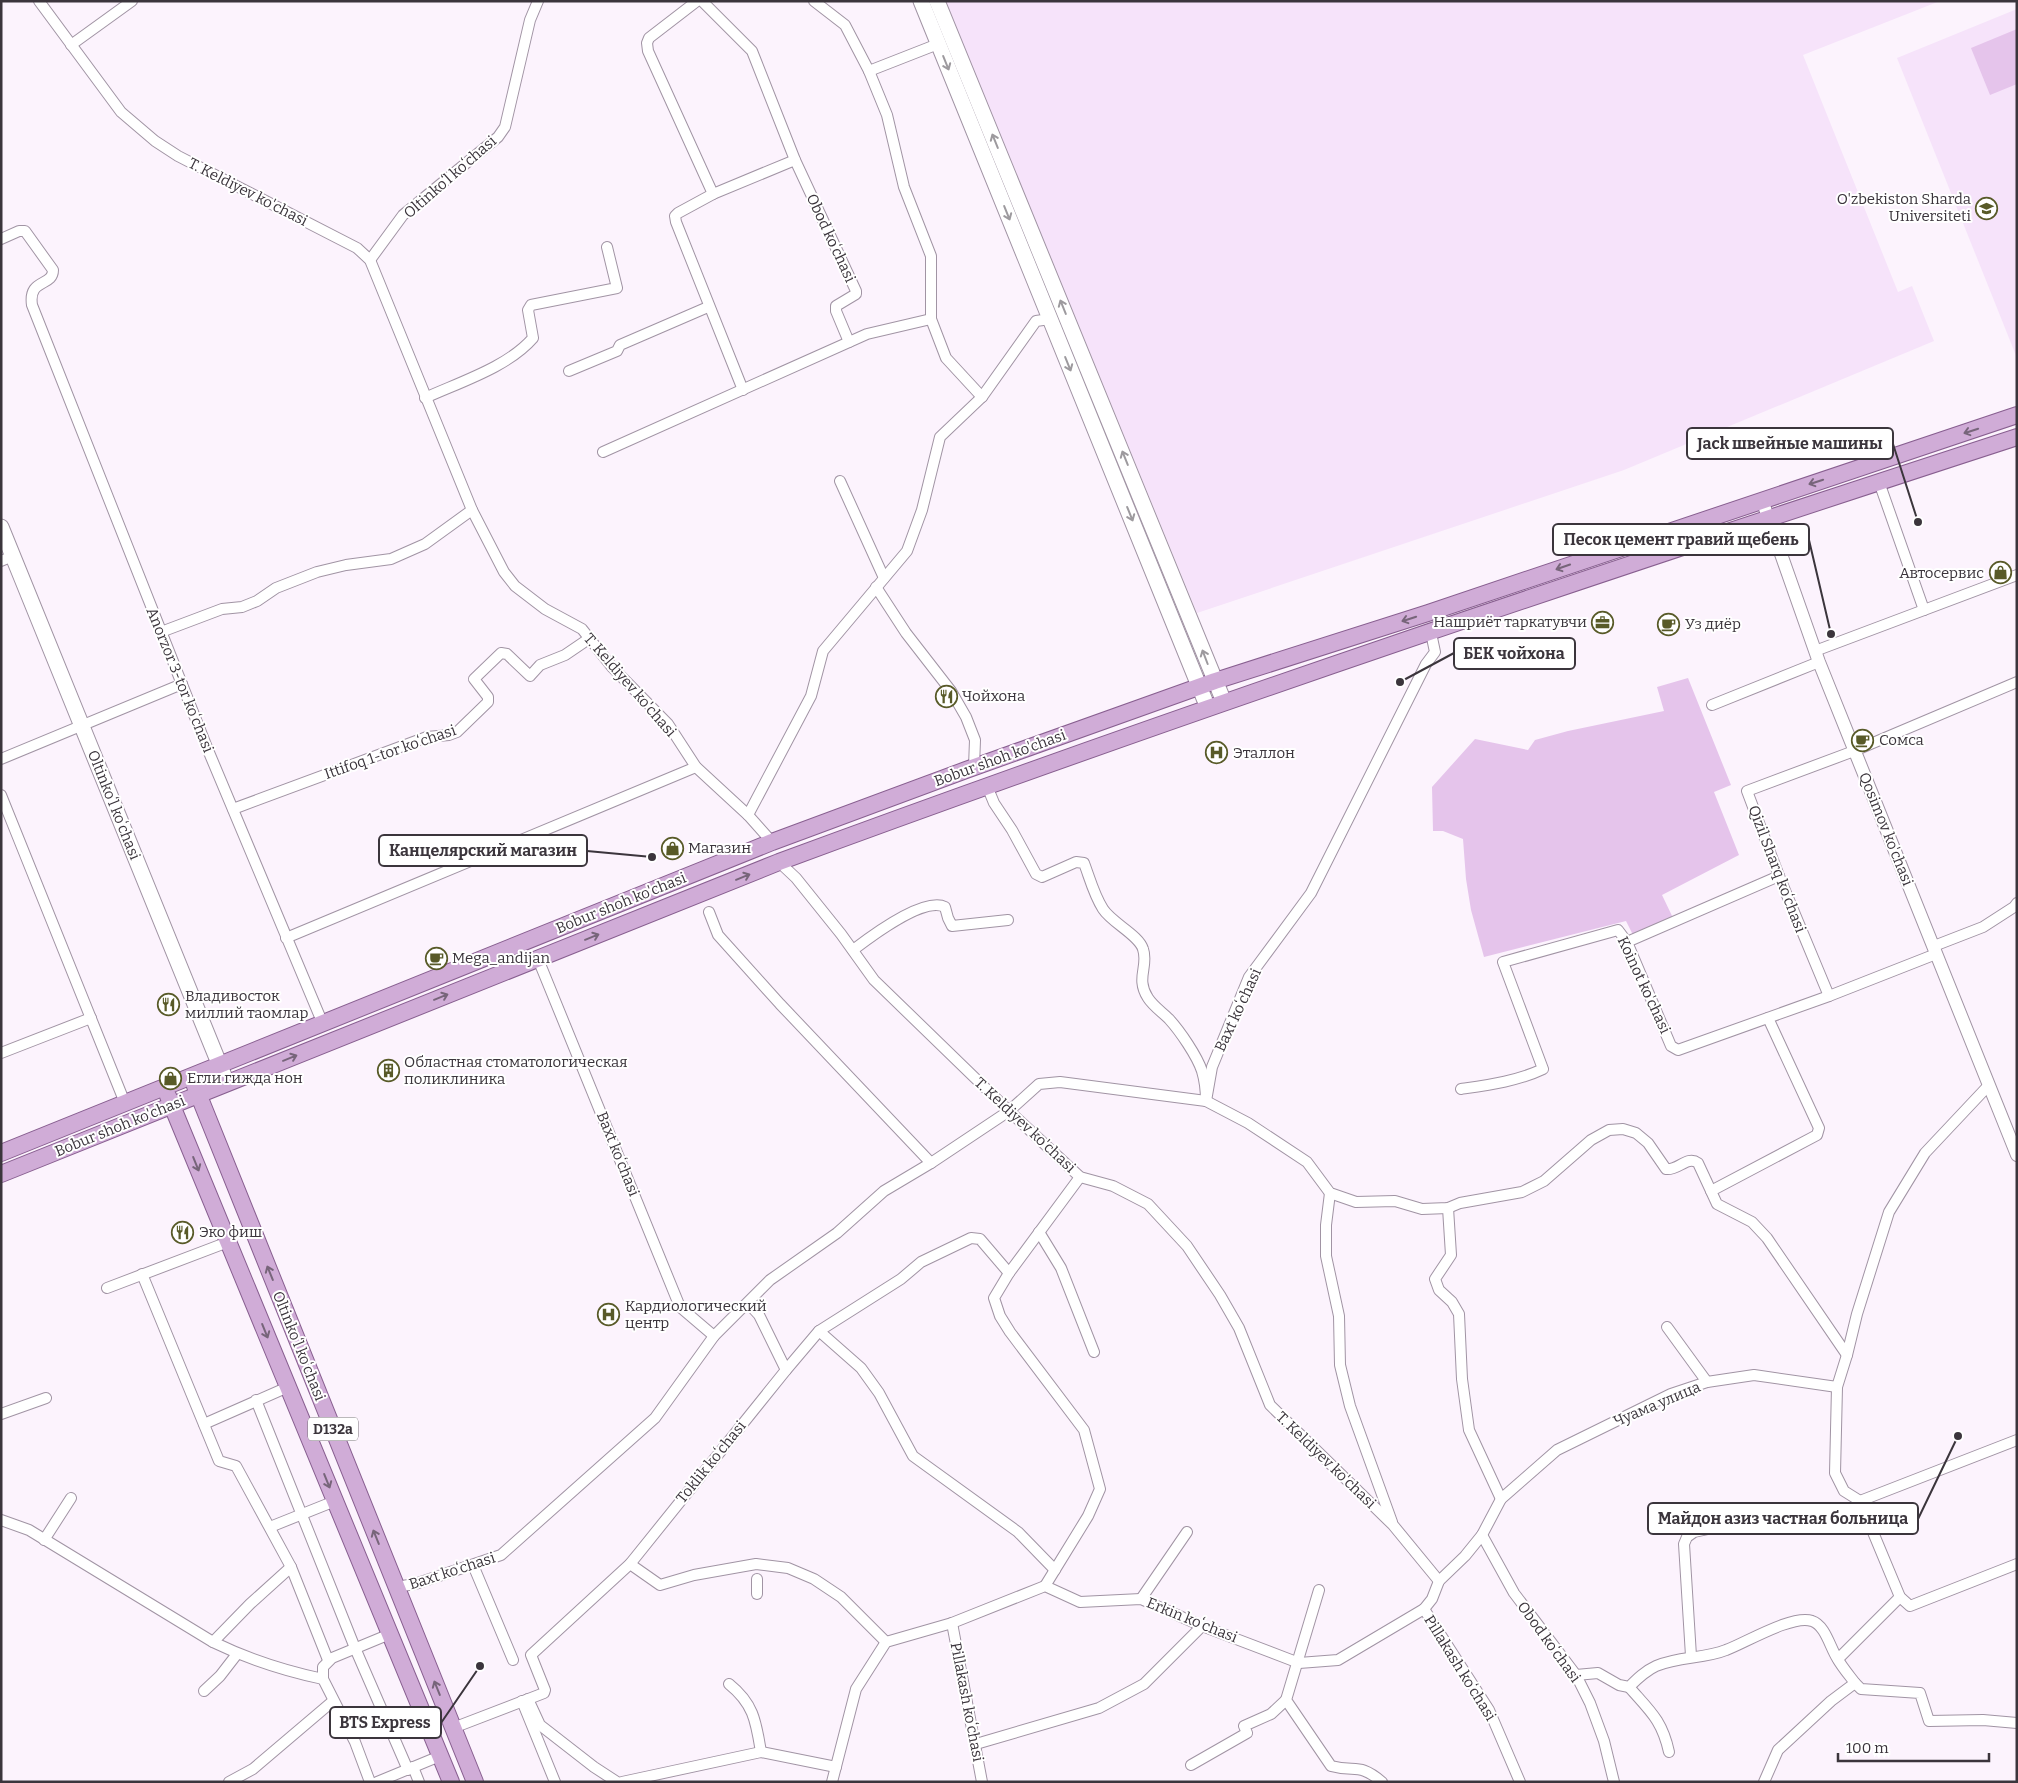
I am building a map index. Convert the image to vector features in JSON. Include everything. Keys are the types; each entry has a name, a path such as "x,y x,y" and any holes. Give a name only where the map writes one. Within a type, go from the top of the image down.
{"main road":[{"path":"921,1 1053,326 1216,705"},
{"path":"937,1 1071,326 1207,684"},
{"name":"Bobur shoh ko'chasi","path":"1,1152 772,842 974,767 1207,684 1400,622 2017,415"},
{"name":"Bobur shoh ko'chasi","path":"1,1174 779,862 986,786 1216,705 1768,518 2017,437"},
{"name":"Oltinkoʻl koʻchasi","path":"1,526 7,559 82,726 227,1083"},
{"path":"182,1131 186,1108 220,1065"},
{"name":"Oltinkoʻl koʻchasi","path":"191,1076 475,1782"},
{"path":"208,1119 212,1101 227,1083"},
{"name":"Oltinkoʻl koʻchasi","path":"165,1087 451,1782"}],"street":[{"name":"T. Keldiyev ko'chasi","path":"39,1 121,112 155,141 178,156 357,248 370,260 472,510 504,572 515,586 545,609 582,629 612,667 668,724 696,767 748,814 772,842"},
{"path":"71,45 132,1"},
{"name":"Oltinkoʻl koʻchasi","path":"370,260 403,215 498,137 505,127 530,20 538,1"},
{"path":"697,1 650,38 647,43 648,51 713,194"},
{"name":"Obod koʻchasi","path":"702,1 752,51 795,160 856,290 854,297 836,306 836,311 849,342"},
{"path":"814,1 845,25 869,71 888,115 904,187 931,256 931,319 946,358 982,397"},
{"path":"869,71 938,44"},
{"path":"743,390 708,307 675,216 678,212 713,194 795,160"},
{"name":"Anorzor 3-tor koʻchasi","path":"1,240 19,231 25,231 53,270 50,278 33,289 30,296 32,305 182,684 323,1024"},
{"path":"425,398 472,378 518,354 533,338 528,310 531,305 618,288 607,247"},
{"path":"569,371 617,351 620,345 708,307"},
{"path":"603,452 867,334 931,319"},
{"path":"748,814 810,696 823,652 907,552 922,510 940,437 982,397 1036,321 1053,326 1071,326"},
{"path":"840,482 884,578"},
{"path":"1878,482 1924,610"},
{"name":"Qosimov ko'chasi","path":"1762,500 1817,657 2017,1155"},
{"path":"161,632 222,609 242,607 257,601 276,588 317,572 400,556 425,544 472,510"},
{"path":"1712,705 1924,610 2017,575"},
{"path":"876,587 906,633 951,691 966,717 975,740 974,767"},
{"name":"Baxt koʻchasi","path":"396,1587 415,1584 501,1555 655,1418 714,1336 770,1280 837,1233 884,1191 1010,1112 1040,1084 1060,1082 1206,1101 1212,1067 1249,977 1315,885 1426,664 1435,652 1431,633"},
{"name":"Ittifoq 1-tor koʻchasi","path":"233,809 426,737 449,735 457,732 488,702 488,697 474,678 495,657 501,653 507,654 530,676 540,665 565,655 590,638"},
{"path":"1854,751 2017,682"},
{"path":"1,759 182,684"},
{"name":"Qizil Sharq koʻchasi","path":"1829,996 1779,876 1747,792 1854,751"},
{"path":"286,938 696,767"},
{"path":"986,786 1036,874 1042,877 1076,862 1084,863 1095,894 1104,910 1142,946 1144,955 1141,978 1144,990 1153,1004 1178,1029 1197,1060 1203,1075 1206,1101 1248,1123 1307,1162 1330,1193 1356,1202 1395,1201 1422,1209 1448,1208 1460,1203 1522,1192 1544,1181 1591,1140 1610,1130 1623,1129 1636,1133 1648,1142 1666,1169 1672,1170 1690,1160 1698,1163 1717,1204 1752,1222 1767,1238 1797,1278 1847,1356"},
{"path":"1,795 125,1103"},
{"name":"T. Keldiyev ko'chasi","path":"779,862 796,878 853,950 874,980 1010,1112 1080,1177 1113,1186 1148,1204 1187,1246 1220,1295 1239,1328 1270,1405 1393,1525 1439,1581"},
{"path":"1627,942 1779,876"},
{"name":"Koinot ko'chasi","path":"1461,1089 1488,1085 1533,1074 1543,1069 1503,962 1618,930 1627,942 1671,1046 1678,1050 1829,996 1983,927 2014,907 2017,903"},
{"path":"853,950 890,922 935,905 945,907 952,926 1008,920"},
{"path":"709,912 718,935 780,1004 931,1163"},
{"name":"Baxt koʻchasi","path":"538,959 680,1307 714,1336"},
{"path":"1,1053 91,1018"},
{"path":"1711,1191 1816,1135 1818,1128 1768,1018"},
{"path":"1989,1085 1926,1153 1889,1212 1856,1314 1838,1387 1835,1473 1844,1491 1860,1501 1900,1597 1910,1606 2017,1564"},
{"path":"832,1782 856,1689 886,1642 952,1623 1045,1586 1088,1516 1100,1489 1084,1430 1031,1362 1000,1316 994,1298 1009,1273 1080,1177"},
{"path":"1330,1193 1326,1225 1326,1256 1339,1316 1340,1365 1350,1406 1393,1525"},
{"path":"1448,1208 1451,1255 1435,1279 1439,1290 1452,1302 1460,1314 1462,1379 1469,1430 1502,1499"},
{"path":"1039,1232 1061,1268 1094,1352"},
{"name":"Toklik koʻchasi","path":"453,1728 544,1693 545,1690 531,1655 630,1564 819,1331 901,1279 921,1262 971,1238 980,1239 1009,1273"},
{"path":"107,1288 228,1242"},
{"path":"142,1274 219,1461 236,1466 270,1528 291,1567 328,1660"},
{"path":"748,1303 759,1315 786,1370"},
{"path":"1667,1327 1706,1382"},
{"path":"819,1331 861,1368 878,1393 913,1456 1018,1532 1055,1570"},
{"name":"Чуама улица","path":"1424,1610 1432,1599 1439,1581 1465,1556 1482,1535 1502,1499 1557,1450 1671,1394 1706,1382 1754,1375 1838,1387"},
{"path":"204,1424 288,1387"},
{"path":"1,1414 46,1398"},
{"path":"256,1400 356,1648 411,1769 419,1782"},
{"path":"1860,1501 2017,1440"},
{"path":"44,1540 71,1498"},
{"path":"270,1528 335,1501"},
{"path":"1691,1656 1684,1544 1687,1537 1694,1532 1759,1518"},
{"path":"1,1520 29,1530 213,1642 237,1654 323,1679"},
{"path":"1141,1599 1188,1532"},
{"name":"Obod koʻchasi","path":"1482,1535 1514,1593 1576,1675 1590,1703 1604,1741 1614,1782"},
{"path":"630,1564 660,1585 694,1574 788,1568 814,1578 841,1597 886,1642"},
{"path":"473,1565 513,1660"},
{"path":"213,1642 250,1604 291,1567"},
{"path":"756,1571 757,1594"},
{"name":"Erkin koʻchasi","path":"1045,1586 1080,1602 1141,1599 1202,1626 1299,1663 1338,1660 1424,1610"},
{"path":"1191,1765 1247,1733 1244,1726 1271,1714 1286,1700 1299,1663 1319,1590"},
{"path":"1838,1659 1900,1597"},
{"name":"Pillakash koʻchasi","path":"1424,1610 1489,1710 1520,1782"},
{"path":"1629,1687 1639,1676 1654,1666 1670,1660 1710,1655 1800,1619 1812,1620 1820,1626 1838,1659 1855,1683 1861,1688 1920,1694 1929,1721 1983,1720 2017,1723"},
{"name":"Pillakash koʻchasi","path":"952,1623 982,1782"},
{"path":"976,1744 1098,1708 1144,1684 1202,1626"},
{"path":"370,1782 354,1742 323,1679 323,1668 328,1660 390,1634"},
{"path":"204,1691 220,1676 237,1654"},
{"path":"1576,1675 1598,1673 1619,1685 1629,1687 1660,1724 1665,1733 1669,1752"},
{"path":"1764,1782 1778,1750 1831,1701 1855,1683"},
{"path":"729,1684 743,1696 756,1721 761,1752"},
{"path":"525,1700 555,1782"},
{"path":"525,1700 540,1725 594,1767 617,1782"},
{"path":"1286,1700 1331,1766 1344,1770 1356,1767 1368,1770 1382,1782"},
{"path":"229,1782 253,1769 333,1701"},
{"path":"622,1782 761,1752 836,1767"},
{"path":"376,1782 440,1756"}],"shaded area":[{"path":"945,1 1940,1 1803,55 1898,292 1912,286 1934,341 1624,470 1197,613"},
{"name":"O'zbekiston Sharda Universiteti","path":"2017,9 2017,358 1897,58"},
{"path":"2017,29 2017,84 1990,95 1971,48"},
{"path":"1688,678 1731,785 1714,792 1739,855 1662,895 1674,920 1634,937 1626,921 1484,957 1471,910 1463,839 1443,831 1433,831 1432,787 1475,739 1528,750 1535,740 1568,731 1664,711 1657,687"}],"place":[{"name":"O'zbekiston Sharda Universiteti","path":"1987,208"},
{"name":"Jack швейные машины","path":"1918,522"},
{"name":"Автосервис","path":"2000,573"},
{"name":"Нашриёт таркатувчи","path":"1603,622"},
{"name":"Уз диёр","path":"1669,624"},
{"name":"Песок цемент гравий щебень","path":"1831,634"},
{"name":"БЕК чойхона","path":"1400,682"},
{"name":"Чойхона","path":"946,696"},
{"name":"Сомса","path":"1863,740"},
{"name":"Эталлон","path":"1217,753"},
{"name":"Магазин","path":"672,848"},
{"name":"Канцелярский магазин","path":"652,857"},
{"name":"Mega_andijan","path":"436,958"},
{"name":"Владивосток миллий таомлар","path":"169,1005"},
{"name":"Областная стоматологическая поликлиника","path":"388,1071"},
{"name":"Егли гижда нон","path":"171,1078"},
{"name":"Эко фиш","path":"183,1232"},
{"name":"Кардиологический центр","path":"609,1315"},
{"name":"Майдон азиз частная больница","path":"1958,1436"},
{"name":"BTS Express","path":"480,1666"}]}
